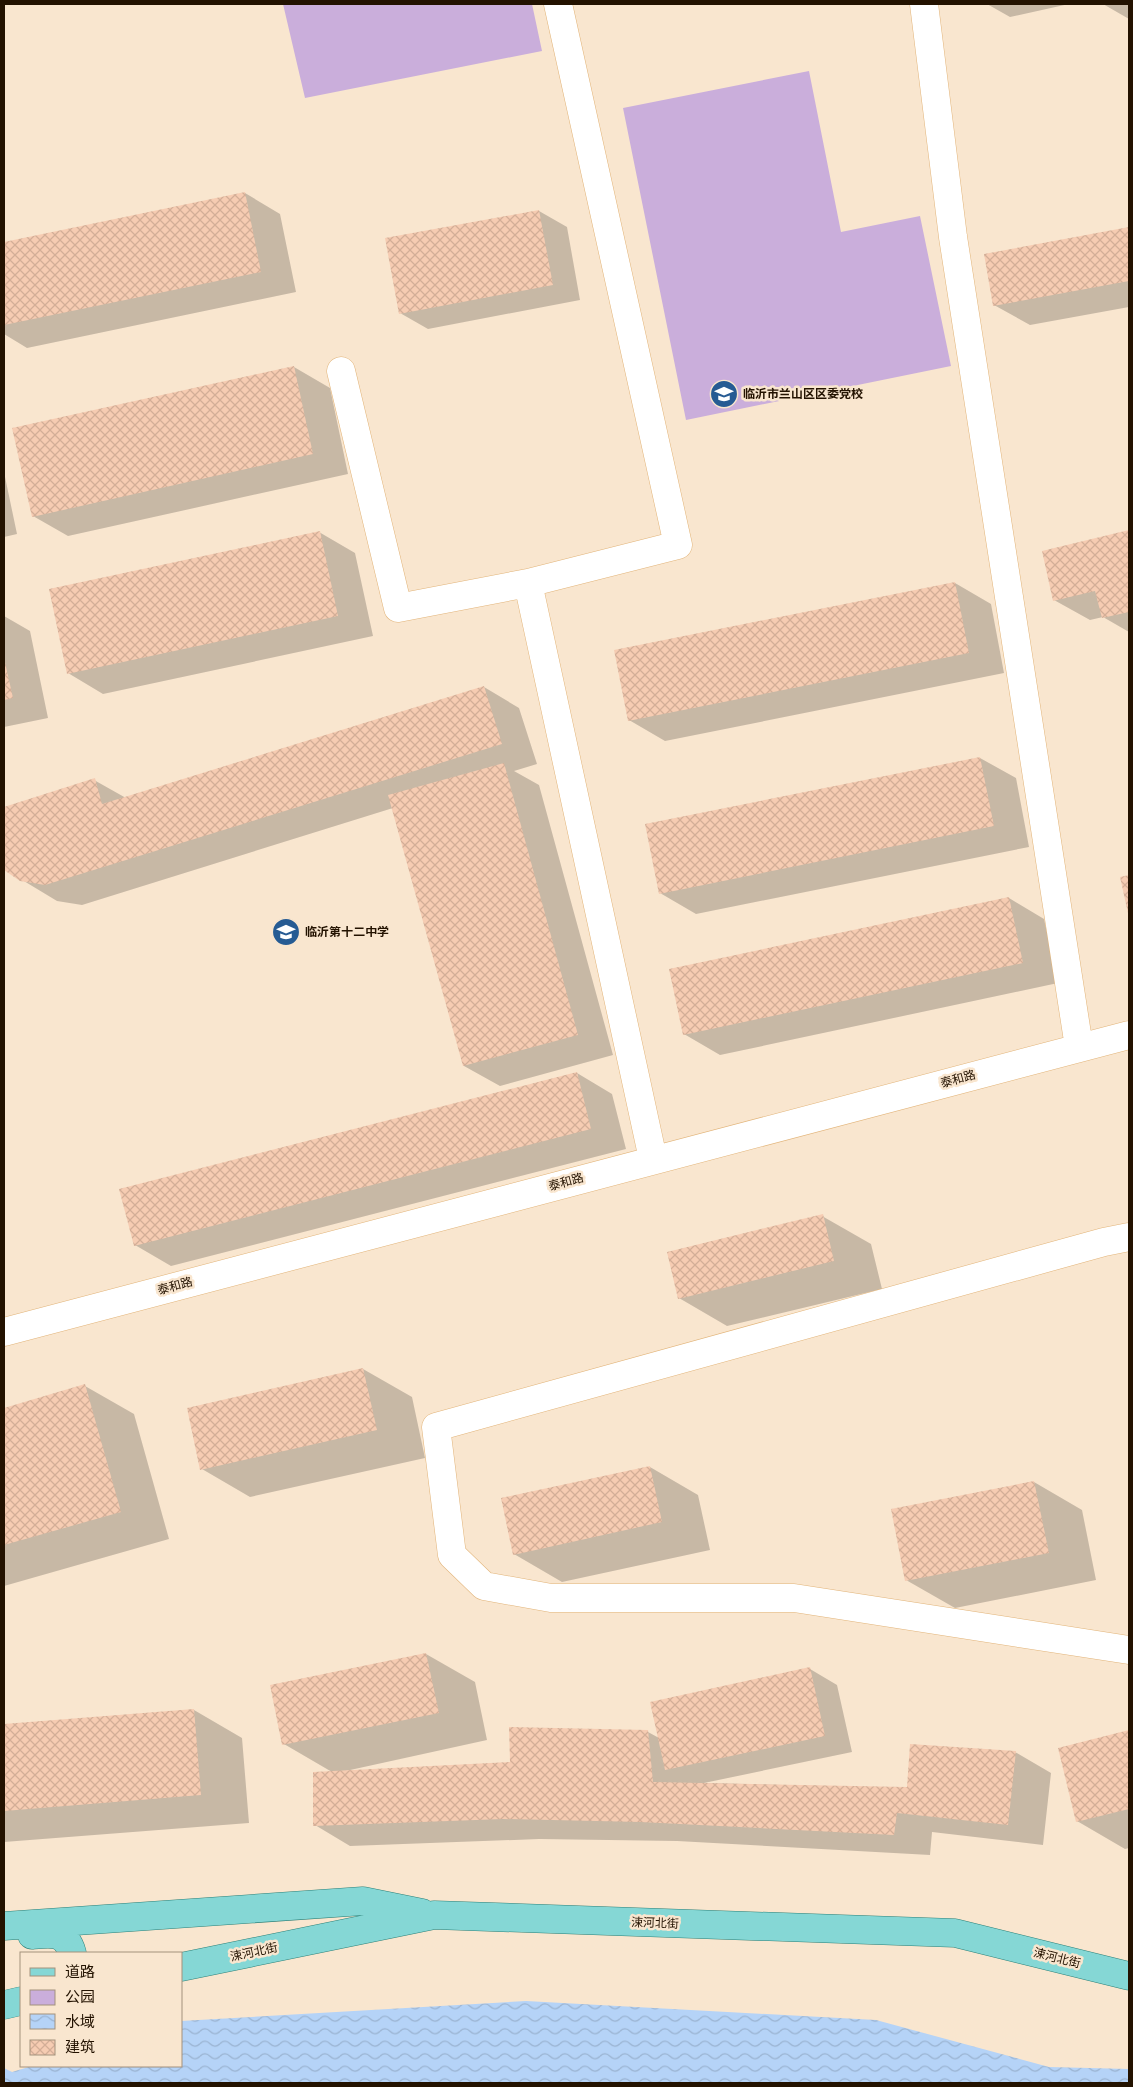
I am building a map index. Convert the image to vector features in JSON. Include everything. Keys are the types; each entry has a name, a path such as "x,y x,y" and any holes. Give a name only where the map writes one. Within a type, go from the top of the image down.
{"main road":[{"path":"4,1926 363,1901 434,1915"},
{"name":"涑河北街","path":"182,1968 434,1915 955,1933 1129,1976"},
{"path":"4,1939 43,1934 59,1935 68,1942 72,1952"},
{"path":"4,2005 20,2001"}],"street":[{"path":"341,371 398,608 528,583 678,545 558,4"},
{"path":"924,4 953,237 1079,1047"},
{"path":"528,583 652,1159"},
{"name":"泰和路","path":"4,1332 652,1159 1129,1035"},
{"path":"1129,1237 1104,1242 436,1427 452,1555 484,1586 550,1598 794,1598 1129,1650"}],"green space":[{"path":"283,4 532,4 542,51 305,98"},
{"path":"809,71 841,232 920,216 951,366 686,420 623,108"}],"water":[{"path":"526,2001 876,2020 1049,2067 1129,2069 1129,2083 4,2083 4,2068 12,2072 29,2067 182,2067 182,2021"}],"building":[{"path":"245,192 261,272 4,325 4,242"},
{"path":"539,210 553,285 399,314 385,238"},
{"path":"1129,227 1129,281 993,306 984,254"},
{"path":"294,366 313,454 32,517 12,428"},
{"path":"1129,530 1129,612 1102,618 1095,591 1053,601 1042,551"},
{"path":"320,531 338,616 67,674 49,589"},
{"path":"955,582 969,653 628,721 614,650"},
{"path":"4,658 13,698 4,700"},
{"path":"484,686 502,744 45,885 20,881 4,870 4,807 95,778 102,804"},
{"path":"980,757 994,826 659,894 645,824"},
{"path":"504,763 578,1035 463,1066 388,795"},
{"path":"1129,875 1129,913 1128,913 1120,877"},
{"path":"1009,897 1023,963 683,1035 669,969"},
{"path":"577,1072 591,1129 134,1246 119,1189"},
{"path":"823,1214 834,1261 678,1299 667,1252"},
{"path":"363,1368 377,1430 200,1470 187,1408"},
{"path":"85,1384 121,1512 4,1545 4,1408"},
{"path":"650,1466 662,1522 513,1555 501,1498"},
{"path":"1034,1481 1049,1553 905,1581 891,1509"},
{"path":"426,1653 439,1713 282,1745 270,1685"},
{"path":"810,1667 825,1736 665,1770 650,1702"},
{"path":"194,1709 201,1795 4,1811 4,1724"},
{"path":"509,1727 648,1730 653,1782 907,1787 910,1744 1016,1751 1008,1825 897,1813 894,1835 640,1822 503,1819 313,1826 313,1772 510,1762"},
{"path":"1129,1730 1129,1809 1076,1822 1058,1748"}],"place":[{"name":"临沂市兰山区区委党校","path":"724,394"},
{"name":"临沂第十二中学","path":"286,932"}]}
